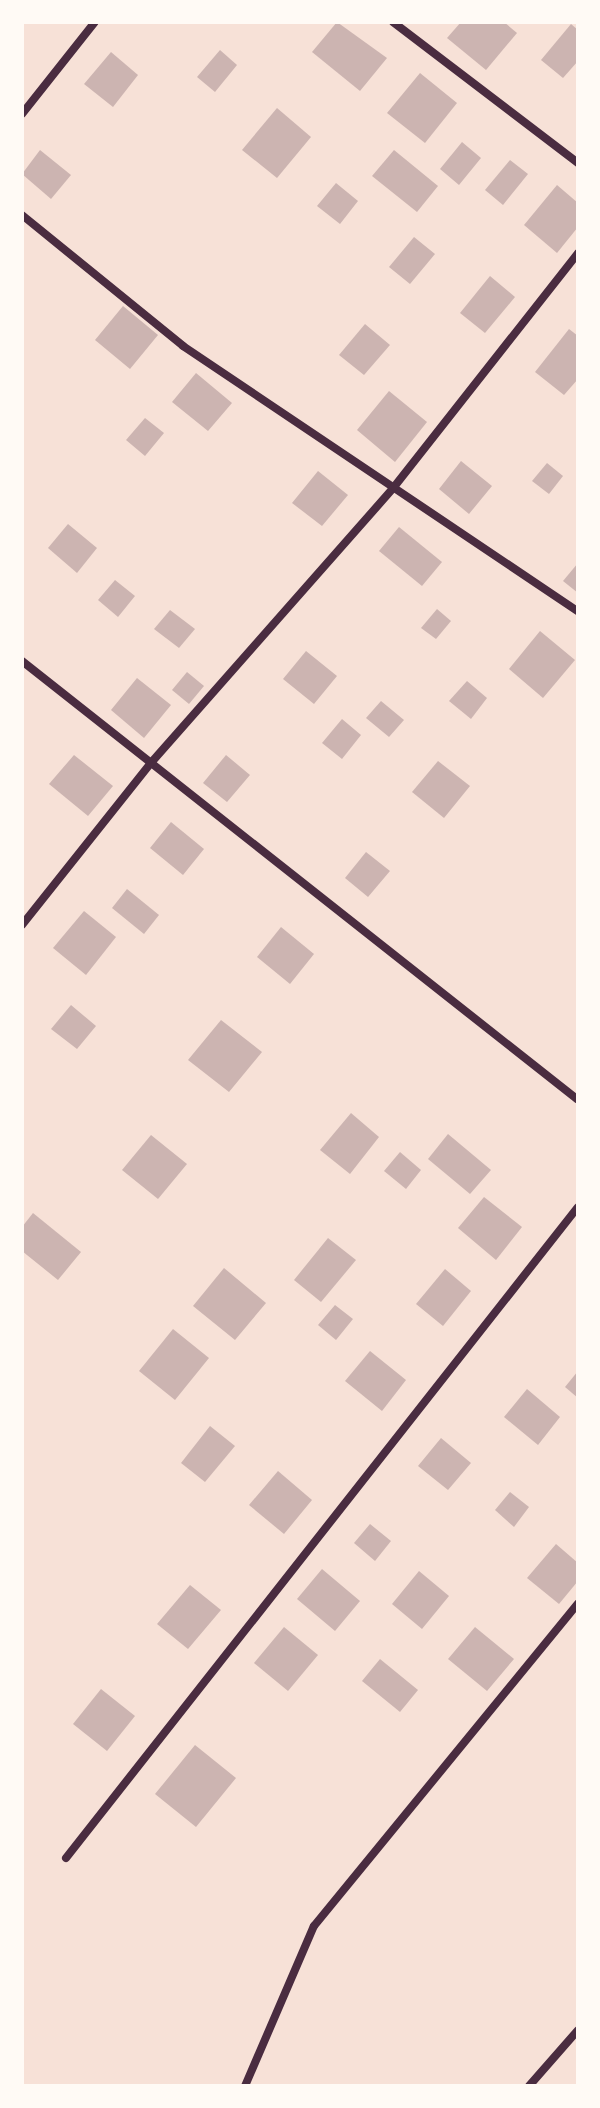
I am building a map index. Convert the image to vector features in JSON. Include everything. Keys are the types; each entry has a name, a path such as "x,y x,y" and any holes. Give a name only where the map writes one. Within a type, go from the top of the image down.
{"street":[{"path":"22,114 95,22"},
{"path":"393,22 578,163"},
{"path":"22,215 183,346 578,611"},
{"path":"22,925 150,764 394,487 578,253"},
{"path":"22,661 578,1100"},
{"path":"66,1858 578,1207"},
{"path":"245,2086 314,1926 578,1603"},
{"path":"529,2086 578,2030"}],"building":[{"path":"337,22 387,58 360,91 312,52"},
{"path":"461,22 504,22 517,33 486,70 447,38"},
{"path":"571,24 578,30 578,61 563,78 541,60"},
{"path":"220,50 237,65 215,92 197,77"},
{"path":"111,52 138,75 113,107 84,84"},
{"path":"420,73 457,103 425,143 387,113"},
{"path":"277,108 311,137 277,178 242,150"},
{"path":"462,142 481,158 459,185 440,169"},
{"path":"40,150 71,175 51,199 22,174"},
{"path":"394,150 438,186 417,212 372,176"},
{"path":"510,160 528,174 503,205 485,190"},
{"path":"336,183 358,201 340,224 317,206"},
{"path":"557,185 578,203 578,227 557,253 524,225"},
{"path":"414,237 435,254 410,284 389,267"},
{"path":"490,276 515,297 485,333 460,313"},
{"path":"123,306 158,335 130,369 95,340"},
{"path":"365,324 390,345 364,375 339,355"},
{"path":"569,329 578,336 578,379 564,395 535,372"},
{"path":"196,373 232,403 208,431 172,402"},
{"path":"389,391 427,422 395,462 357,430"},
{"path":"145,418 164,433 145,456 126,440"},
{"path":"461,461 492,486 469,514 439,489"},
{"path":"547,463 563,476 549,494 532,481"},
{"path":"318,471 348,495 322,526 292,503"},
{"path":"68,524 97,548 77,573 48,548"},
{"path":"399,527 442,562 422,586 379,551"},
{"path":"578,563 578,593 563,581"},
{"path":"115,580 135,596 118,617 98,600"},
{"path":"437,609 451,621 436,639 421,628"},
{"path":"170,610 195,629 179,648 154,629"},
{"path":"540,631 575,660 543,698 509,669"},
{"path":"306,651 337,676 314,704 283,679"},
{"path":"187,672 204,686 189,704 172,690"},
{"path":"137,678 171,705 144,738 111,710"},
{"path":"467,681 487,698 471,719 449,701"},
{"path":"381,701 404,720 389,737 366,718"},
{"path":"342,719 361,735 342,759 322,743"},
{"path":"74,755 113,786 88,816 49,784"},
{"path":"226,755 250,775 227,802 203,783"},
{"path":"438,761 470,786 444,818 412,792"},
{"path":"171,822 204,849 183,875 150,848"},
{"path":"366,852 390,871 368,897 345,878"},
{"path":"127,889 159,915 144,934 112,908"},
{"path":"84,911 116,937 86,975 53,948"},
{"path":"281,927 314,954 290,984 257,957"},
{"path":"71,1005 96,1026 77,1049 51,1029"},
{"path":"221,1020 262,1052 229,1092 188,1060"},
{"path":"351,1113 379,1137 350,1174 320,1150"},
{"path":"448,1134 491,1170 470,1194 428,1159"},
{"path":"151,1135 187,1164 158,1199 122,1170"},
{"path":"400,1152 421,1170 406,1189 384,1171"},
{"path":"484,1197 522,1227 496,1260 458,1228"},
{"path":"33,1213 81,1252 58,1280 22,1251 22,1227"},
{"path":"328,1238 356,1260 321,1302 294,1280"},
{"path":"224,1268 266,1303 235,1340 193,1306"},
{"path":"445,1269 471,1291 443,1326 416,1304"},
{"path":"335,1305 353,1319 336,1340 318,1325"},
{"path":"173,1329 209,1358 175,1400 139,1371"},
{"path":"370,1351 406,1380 382,1411 345,1381"},
{"path":"578,1371 578,1398 565,1387"},
{"path":"527,1389 560,1417 538,1445 504,1417"},
{"path":"210,1426 235,1446 205,1482 181,1463"},
{"path":"441,1438 471,1463 448,1490 418,1466"},
{"path":"278,1471 312,1500 284,1534 249,1505"},
{"path":"510,1492 529,1507 514,1527 495,1510"},
{"path":"370,1524 391,1541 375,1561 354,1543"},
{"path":"556,1544 578,1563 578,1581 559,1604 527,1578"},
{"path":"322,1569 360,1601 335,1631 297,1599"},
{"path":"419,1571 449,1596 422,1629 392,1604"},
{"path":"190,1585 221,1610 188,1649 157,1624"},
{"path":"284,1627 318,1655 288,1691 254,1663"},
{"path":"475,1627 514,1659 487,1691 448,1659"},
{"path":"380,1659 418,1690 400,1712 362,1681"},
{"path":"101,1689 135,1716 107,1751 73,1724"},
{"path":"195,1745 236,1778 196,1827 155,1794"}]}
